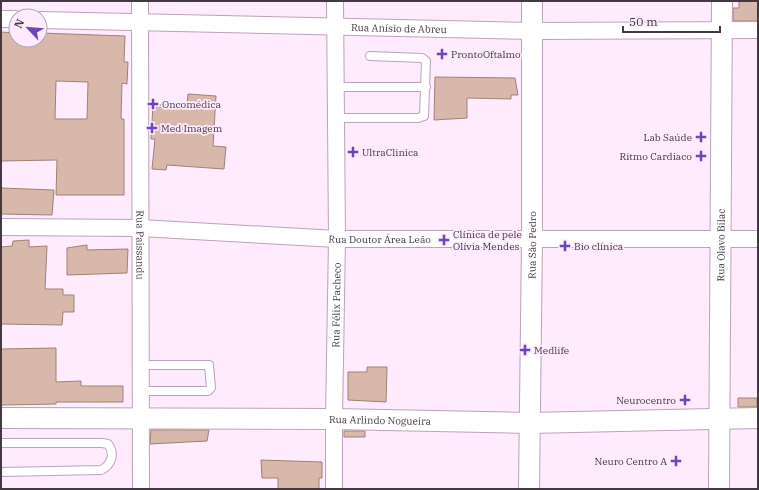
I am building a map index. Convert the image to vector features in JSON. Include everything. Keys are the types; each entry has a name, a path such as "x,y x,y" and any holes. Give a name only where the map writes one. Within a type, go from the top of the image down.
{"street":[{"name":"Rua Paissandu","path":"140,1 141,489"},
{"name":"Rua Félix Pacheco","path":"334,489 337,239 334,26 335,1"},
{"name":"Rua São Pedro","path":"528,489 532,239 532,1"},
{"name":"Rua Olavo Bilac","path":"719,489 722,1"},
{"name":"Rua Anísio de Abreu","path":"48,20 532,31 758,30"},
{"name":"Rua Doutor Área Leão","path":"1,227 140,228 337,239 758,240"},
{"name":"Rua Arlindo Nogueira","path":"1,418 334,419 529,423 758,418"}],"lane":[{"path":"336,118 418,118 424,116 426,61 422,58 370,56"},
{"path":"335,87 426,87"},
{"path":"140,365 210,365 211,388 208,391 140,390"},
{"path":"1,443 102,443 108,444 112,449 111,461 108,467 102,470 1,472"}],"building":[{"path":"739,1 758,1 758,21 733,21 733,8 739,8"},
{"path":"1,32 8,32 8,48 48,48 48,33 125,36 124,62 128,62 127,84 122,83 121,119 124,119 124,195 56,195 57,160 1,161","holes":["56,81 88,82 87,119 55,119"]},
{"path":"435,77 515,78 518,95 511,95 511,99 467,98 467,118 434,120"},
{"path":"188,94 216,96 213,146 226,147 224,169 167,165 166,170 152,169 155,139 151,139 153,105 187,104"},
{"path":"1,188 54,190 52,215 1,214"},
{"path":"29,240 29,247 47,246 45,289 63,289 63,295 74,295 74,312 63,312 62,325 1,324 1,247 12,246 13,241"},
{"path":"87,245 87,250 128,249 127,273 67,275 67,248"},
{"path":"56,348 56,382 81,381 81,386 123,386 123,402 56,402 56,404 1,405 1,349"},
{"path":"367,367 387,367 386,402 348,400 348,372 367,372"},
{"path":"738,398 757,398 757,407 738,407"},
{"path":"151,430 209,430 207,441 150,444"},
{"path":"344,431 365,431 365,437 344,437"},
{"path":"261,460 322,462 322,478 319,478 319,489 278,489 278,478 262,478"}],"place":[{"name":"ProntoOftalmo","path":"442,54"},
{"name":"Oncomédica","path":"153,104"},
{"name":"Med Imagem","path":"152,128"},
{"name":"Lab Saúde","path":"701,137"},
{"name":"UltraClinica","path":"353,152"},
{"name":"Ritmo Cardiaco","path":"701,156"},
{"name":"Clínica de pele Olívia Mendes","path":"444,240"},
{"name":"Bio clínica","path":"565,246"},
{"name":"Medlife","path":"525,350"},
{"name":"Neurocentro","path":"685,400"},
{"name":"Neuro Centro A","path":"676,461"}]}
